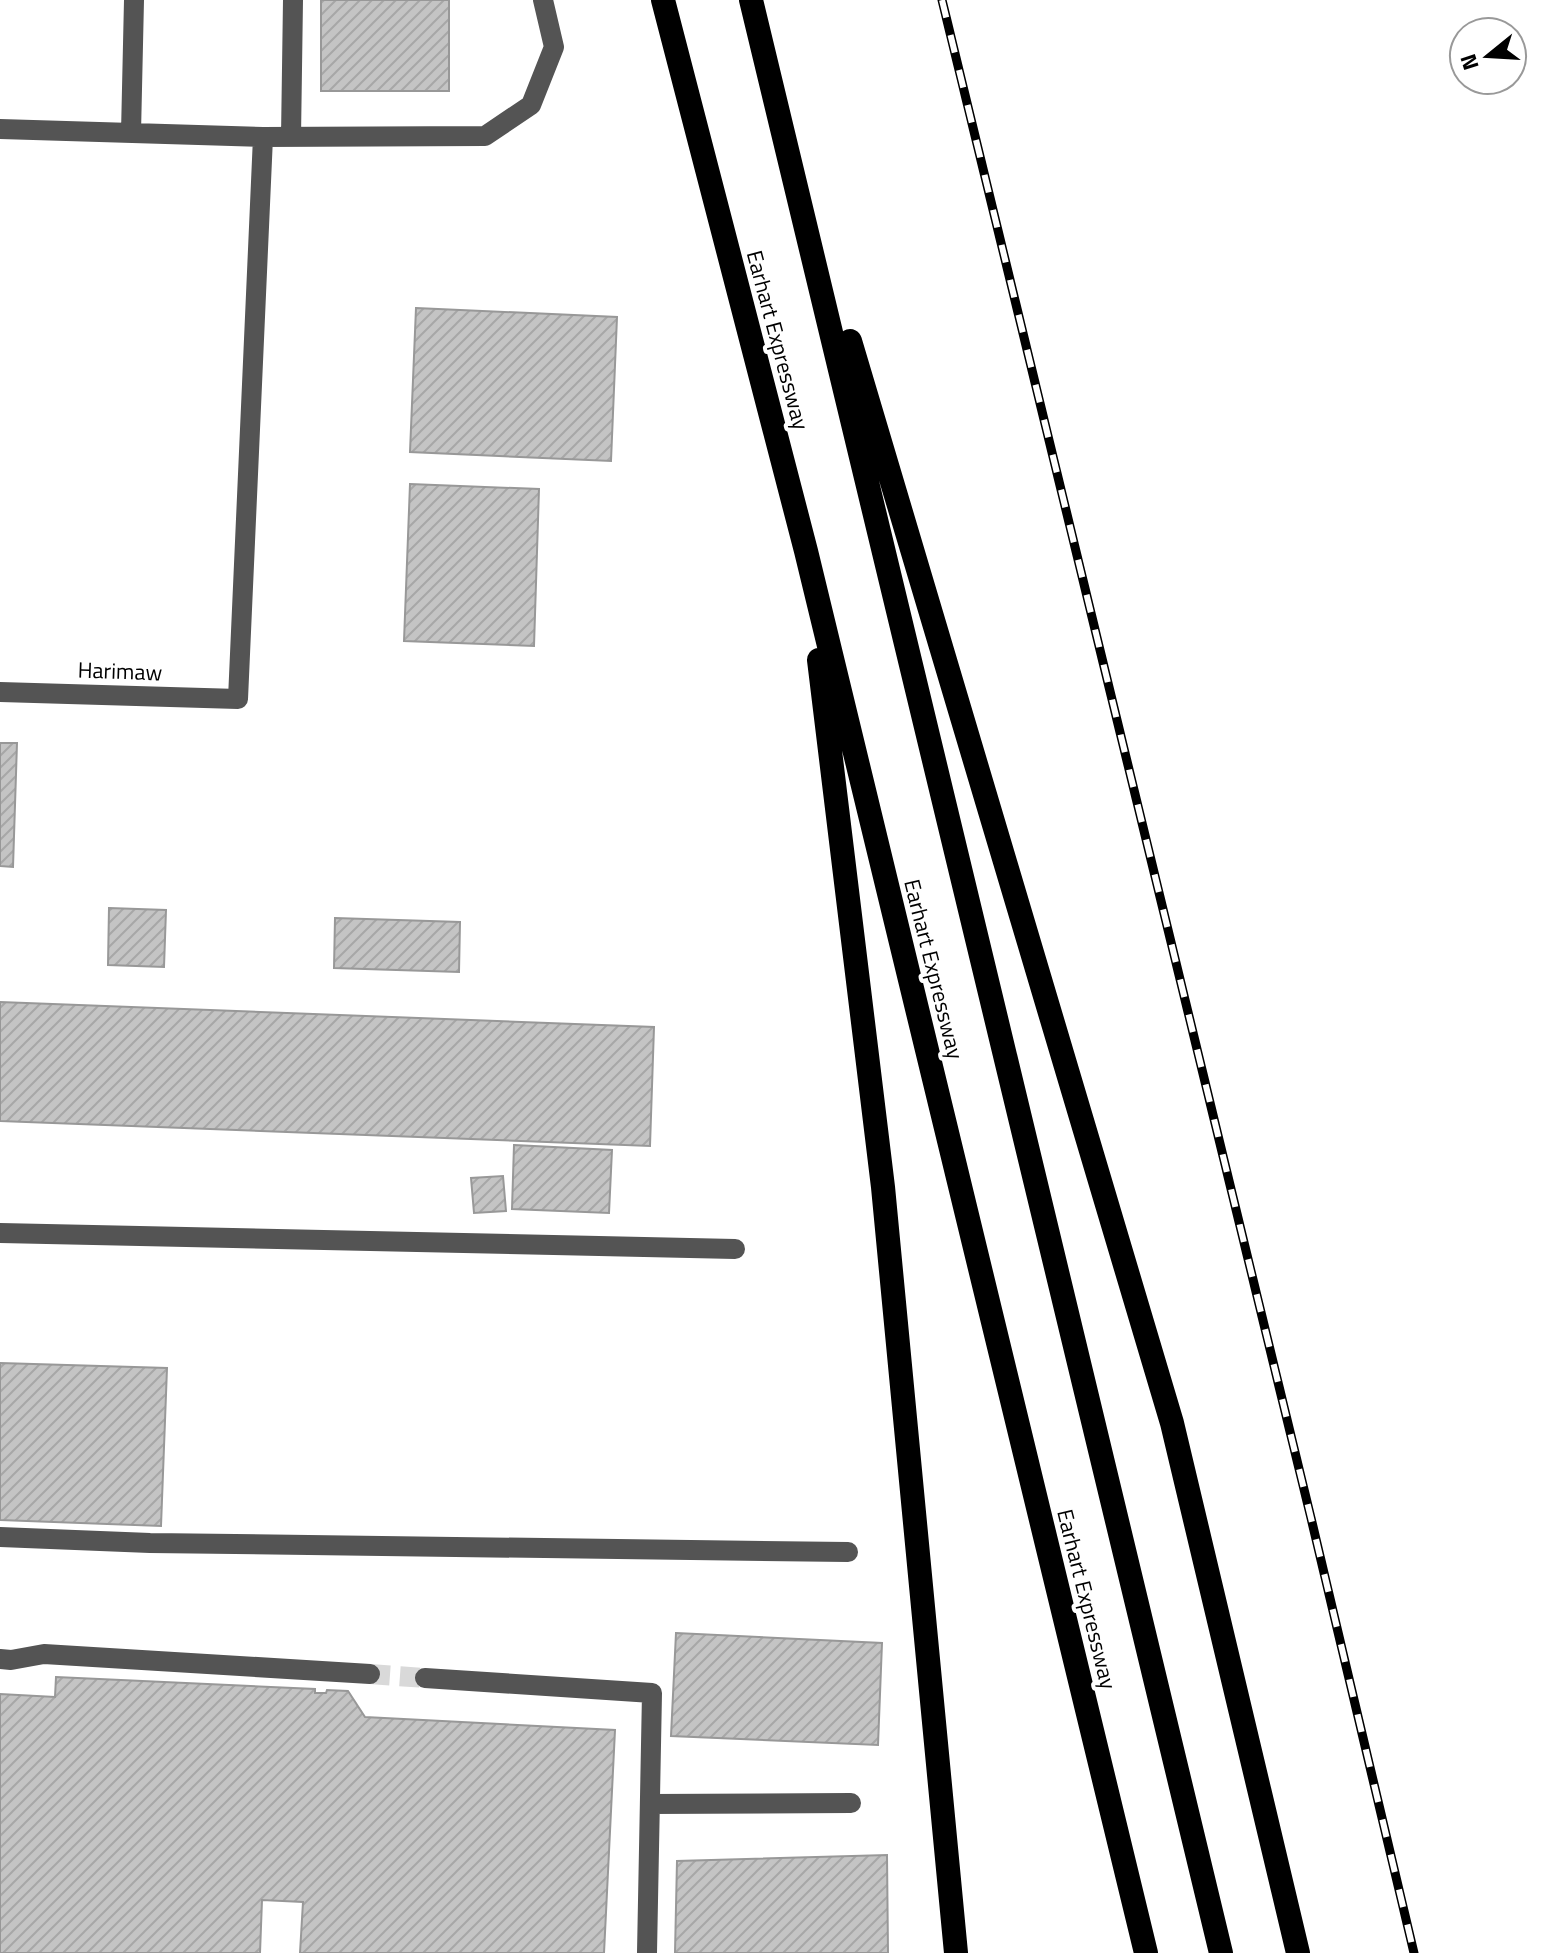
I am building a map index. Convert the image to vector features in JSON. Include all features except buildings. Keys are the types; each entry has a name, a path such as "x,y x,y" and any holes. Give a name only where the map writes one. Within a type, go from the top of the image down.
{"highway":[{"name":"Earhart Expressway","path":"663,0 806,551 1146,1953"},
{"path":"751,0 1221,1953"},
{"path":"771,76 1172,1423 1298,1953"},
{"path":"806,551 883,1187 956,1953"}],"street":[{"path":"131,133 134,0"},
{"path":"291,137 293,0"},
{"path":"0,129 263,137 488,135 531,105 554,47 543,0"},
{"name":"Harimaw","path":"0,692 238,699 263,137"},
{"path":"0,1233 735,1249"},
{"path":"0,1537 150,1543 848,1552"},
{"path":"0,1659 44,1654 370,1674"},
{"path":"425,1678 652,1693 647,1953"},
{"path":"650,1804 851,1803"}],"tunnel":[{"path":"370,1674 425,1678"}],"railway":[{"path":"942,0 1414,1953"}]}
